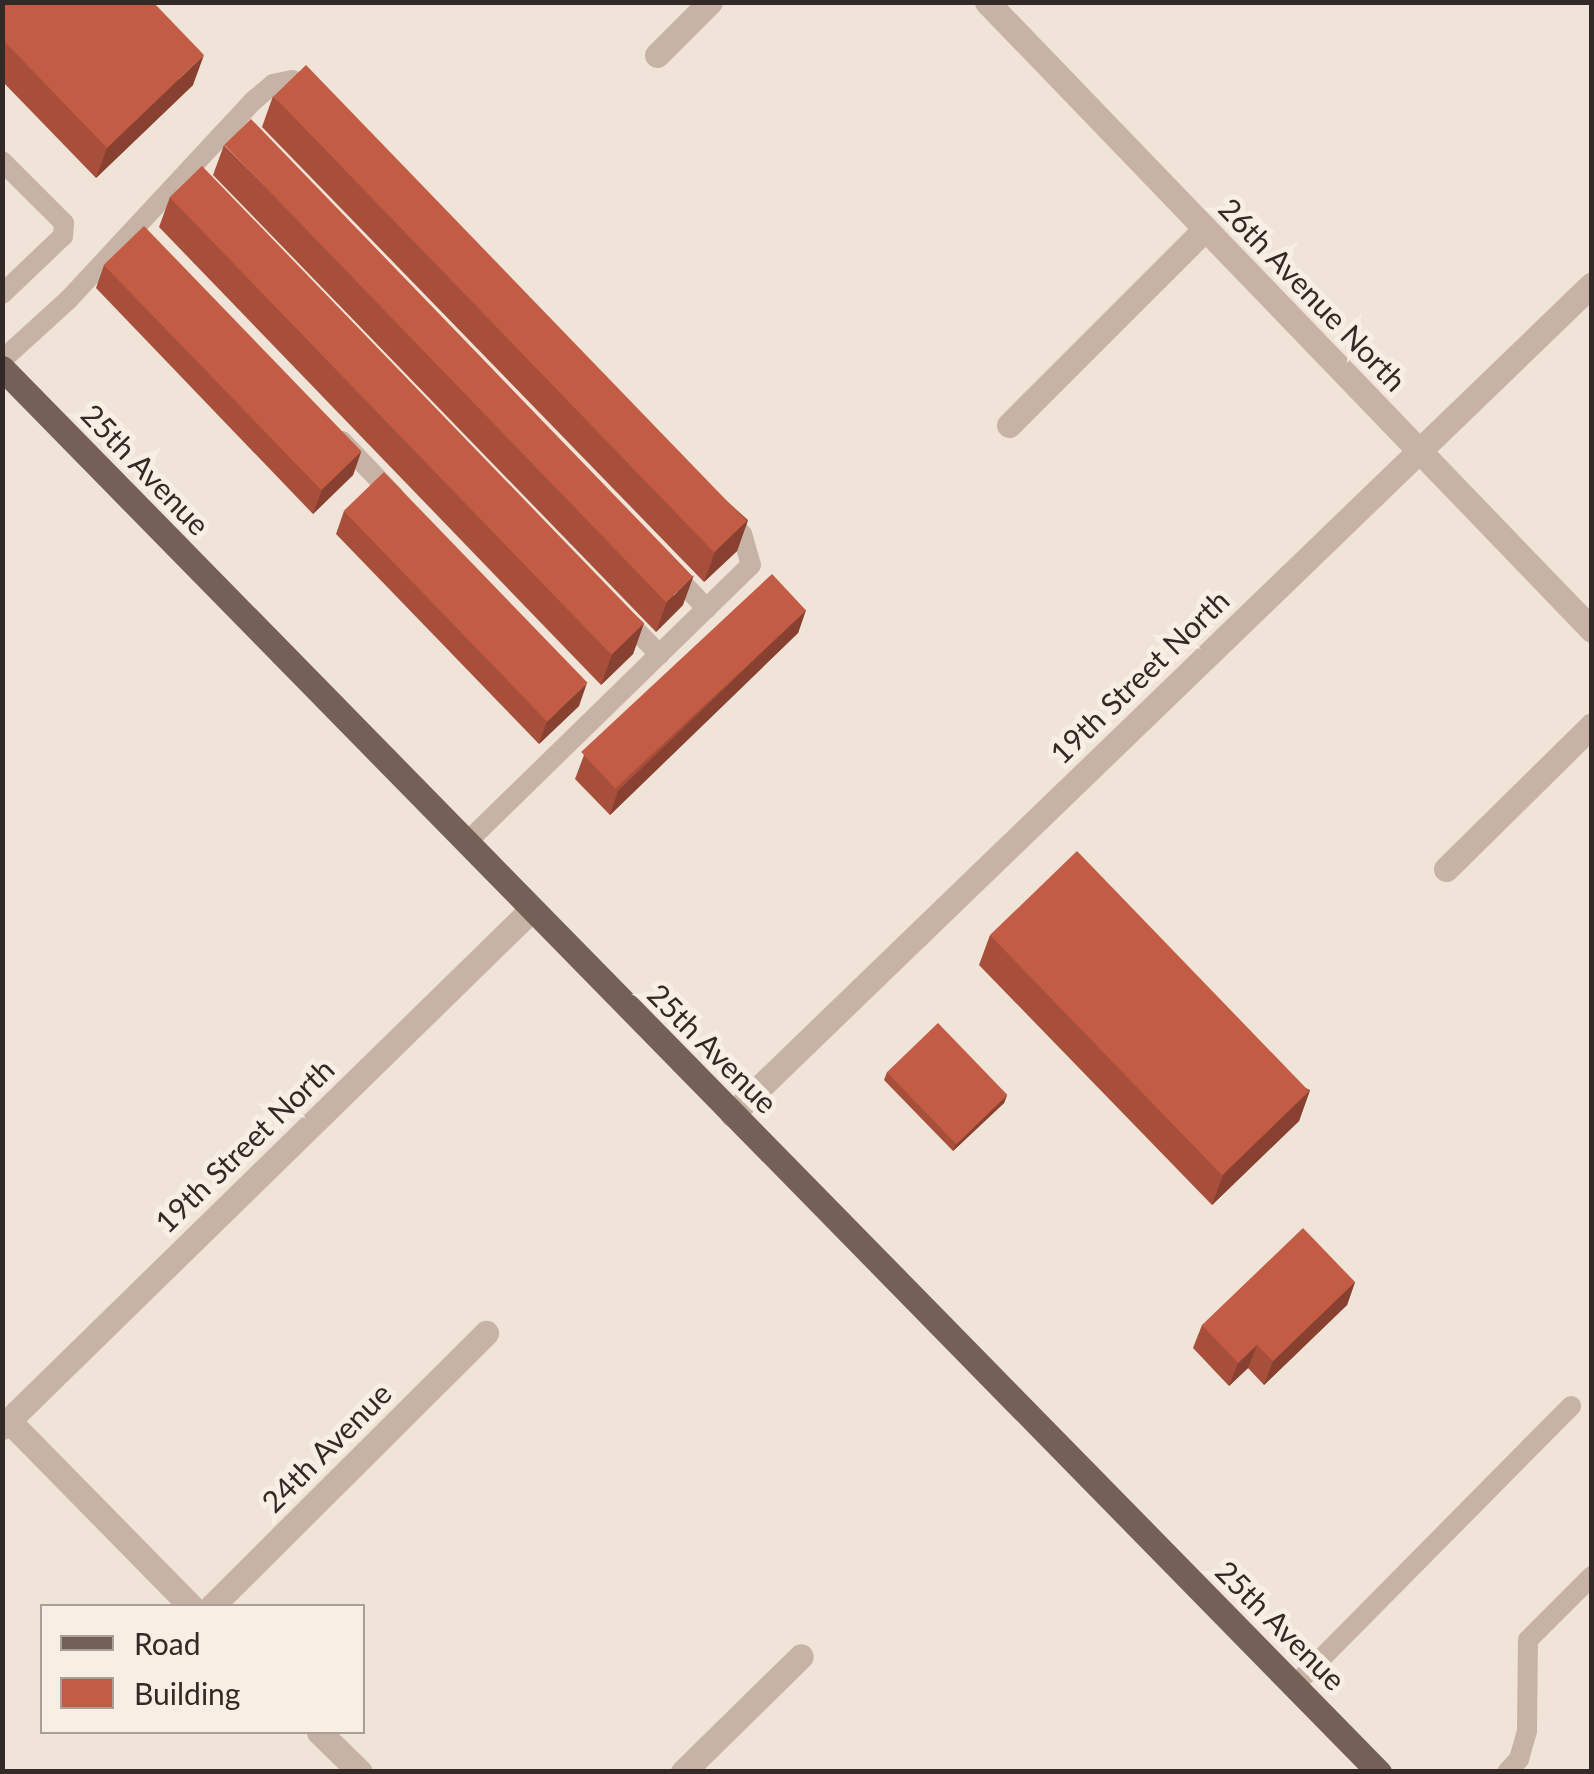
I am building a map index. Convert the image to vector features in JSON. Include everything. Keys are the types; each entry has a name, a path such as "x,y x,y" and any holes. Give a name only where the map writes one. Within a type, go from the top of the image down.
{"main road":[{"name":"25th Avenue","path":"2,364 466,843 1379,1772"}],"street":[{"path":"658,55 710,2"},
{"name":"26th Avenue North","path":"987,2 1592,630"},
{"path":"1009,424 1205,229"},
{"name":"19th Street North","path":"732,1114 1592,284"},
{"path":"1446,870 1592,725"},
{"name":"19th Street North","path":"6,1424 532,910"},
{"name":"24th Avenue","path":"214,1604 486,1333"},
{"path":"6,1424 189,1604"},
{"path":"683,1772 801,1656"},
{"path":"321,1734 360,1772"}],"lane":[{"path":"2,364 143,234 240,129 273,84 292,80 324,100"},
{"path":"2,161 64,223 63,236 2,294"},
{"path":"328,426 410,512"},
{"path":"466,843 595,704 660,655 752,565 752,553 702,492"},
{"path":"652,552 707,609"},
{"path":"604,598 660,655"},
{"path":"1294,1686 1571,1406"},
{"path":"1507,1772 1519,1760 1527,1731 1528,1640 1592,1576"}],"building":[{"path":"2,2 153,2 204,55 107,148 2,39"},
{"path":"306,65 746,521 714,552 274,96"},
{"path":"251,119 693,577 666,602 224,145"},
{"path":"202,166 644,624 611,655 170,197"},
{"path":"144,226 361,451 321,490 104,265"},
{"path":"384,472 588,683 547,722 344,511"},
{"path":"772,574 806,611 615,789 581,752"},
{"path":"1077,851 1309,1091 1222,1175 990,935"},
{"path":"938,1023 1007,1095 956,1144 887,1072"},
{"path":"1303,1228 1355,1282 1273,1361 1257,1345 1238,1363 1202,1325"}]}
